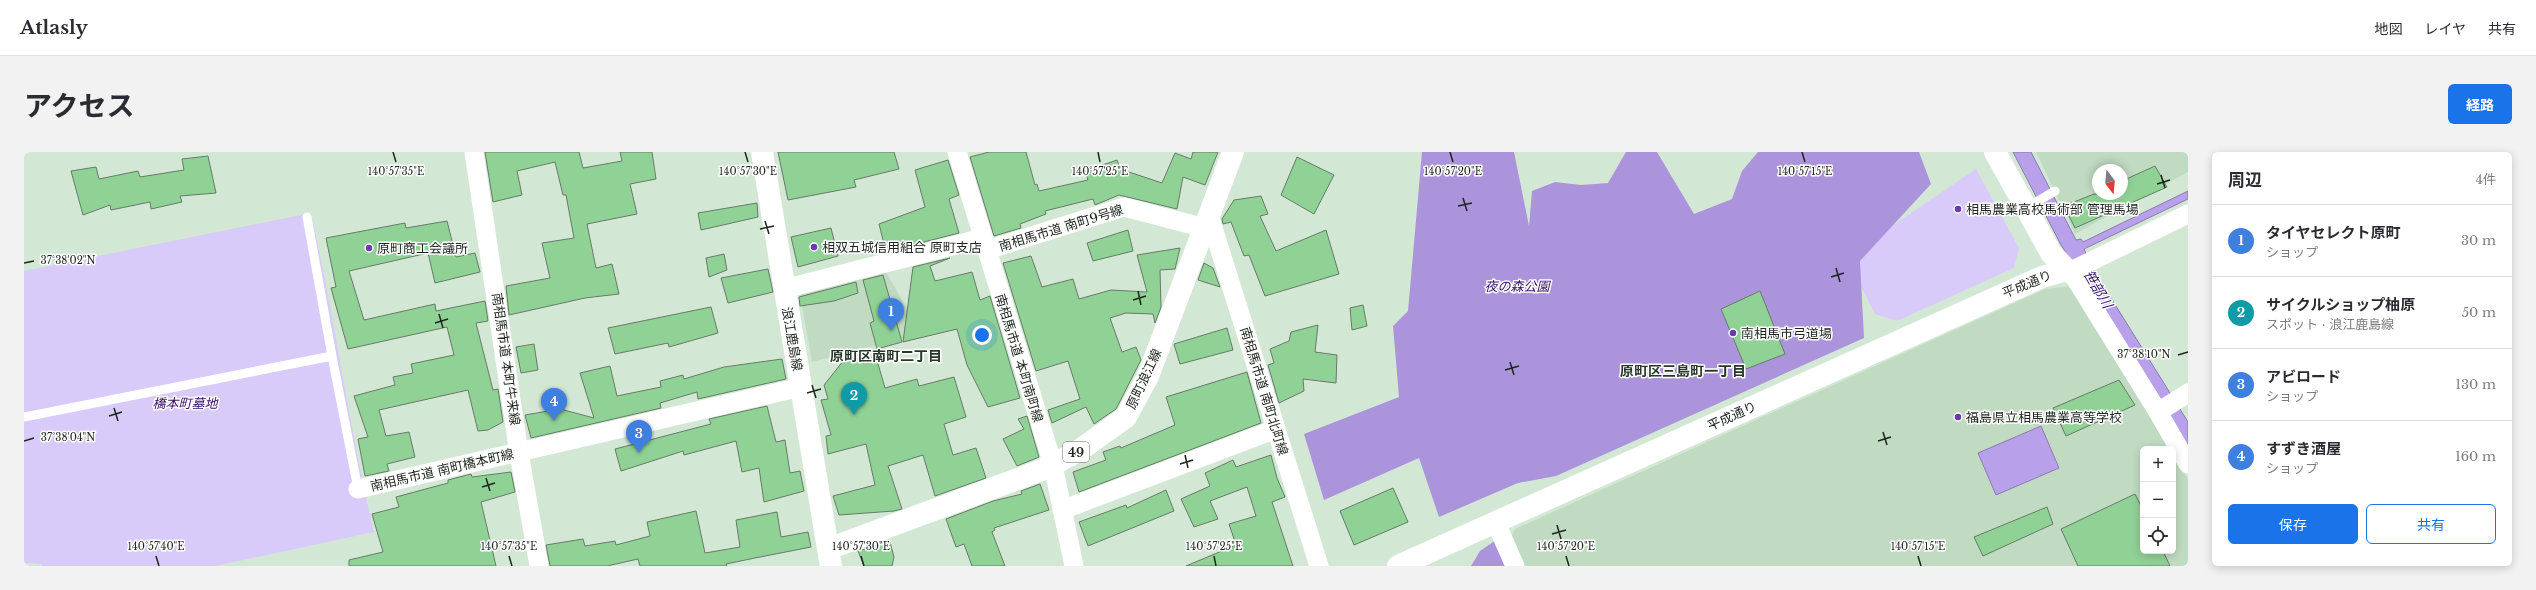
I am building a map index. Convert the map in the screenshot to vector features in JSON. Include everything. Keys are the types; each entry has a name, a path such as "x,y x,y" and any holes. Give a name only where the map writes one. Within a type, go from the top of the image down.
{"main road":[{"name":"浪江鹿島線","path":"762,152 829,557"},
{"name":"原町浪江線","path":"829,557 1053,465 1112,429 1126,417 1148,376 1233,152"},
{"path":"1995,152 2031,204 2051,253 2071,269"},
{"name":"平成通り","path":"1398,566 2034,280 2071,269"}],"street":[{"name":"南相馬市道 本町牛来線","path":"474,152 519,453 538,566"},
{"name":"南相馬市道 本町南町線","path":"957,152 1053,465 1074,566"},
{"name":"南相馬市道 南町9号線","path":"784,290 985,244 1124,207 1207,221"},
{"path":"2188,214 2071,269 2075,278 2171,404 2188,464"},
{"name":"南相馬市道 南町北町線","path":"1207,221 1276,429 1319,566"},
{"name":"南相馬市道 南町橋本町線","path":"358,489 801,387"},
{"path":"1062,510 1276,429"},
{"path":"1496,523 1515,566"}],"lane":[{"path":"2031,204 2055,191"},
{"name":"南相馬市道 南町橋本町線","path":"307,217 358,489"},
{"path":"24,417 332,356"}],"shaded area":[{"path":"2036,152 2188,152 2188,172 2075,234"},
{"path":"885,270 921,334 812,362 799,289"},
{"name":"福島県立相馬農業高等学校","path":"2072,286 2170,446 2140,446 2140,554 2176,554 2176,457 2188,480 2188,566 1523,566 1511,537 1515,529 2045,289"}],"green space":[{"name":"夜の森公園","path":"1422,152 1514,152 1529,226 1532,191 1555,182 1581,185 1608,183 1626,152 1657,152 1694,214 1732,199 1742,171 1758,152 1919,152 1931,184 1860,261 1864,338 1556,476 1518,483 1439,517 1419,458 1324,500 1304,434 1399,397 1393,326 1408,311"},
{"name":"相馬農業高校馬術部 管理馬場","path":"1976,169 2019,248 2014,268 1897,321 1875,314 1846,257"},
{"name":"橋本町墓地","path":"311,213 320,253 357,453 374,532 215,566 42,566 41,564 24,563 24,271"},
{"path":"1496,540 1508,566 1471,566 1480,551"}],"water":[{"name":"笹部川","path":"2013,152 2031,152 2076,240 2081,239 2083,242 2188,191 2188,199 2084,249 2093,269 2188,422 2188,453 2061,245"},
{"path":"2041,426 2059,468 1996,495 1978,453"}],"building":[{"path":"485,152 579,152 583,168 622,161 620,152 652,152 656,179 630,184 637,214 587,224 596,268 612,264 619,294 585,298 509,315 506,286 550,278 542,243 574,238 566,195 563,195 555,162 517,171 522,195 493,202"},
{"path":"778,152 894,152 899,169 854,180 856,187 788,200"},
{"path":"989,152 1026,152 1035,185 1037,184 1039,191 1088,180 1085,171 1117,160 1120,169 1162,183 1175,153 1191,159 1193,152 1218,152 1205,185 1183,177 1177,209 1119,195 1095,205 1093,199 1045,211 1046,214 1020,224 1021,228 994,236 970,157"},
{"path":"208,156 216,193 180,196 182,202 151,209 150,202 111,210 110,205 83,215 71,171 96,167 99,179 138,171 140,177 184,170 182,159"},
{"path":"1297,157 1334,175 1314,214 1281,195"},
{"path":"948,160 959,195 949,199 959,233 889,251 887,243 884,244 879,224 925,207 915,170"},
{"path":"2155,166 2167,187 2075,228 2064,206 2092,195 2092,200 2128,200 2128,178"},
{"path":"1261,196 1268,214 1260,216 1276,251 1326,230 1339,274 1265,296 1249,255 1244,256 1231,222 1223,224 1222,219 1234,200"},
{"path":"757,203 758,217 701,230 698,213"},
{"path":"447,221 456,257 475,253 480,272 435,283 428,253 349,271 364,320 435,304 436,311 485,301 488,321 476,323 493,390 498,389 503,422 488,430 478,431 468,390 379,410 386,436 409,432 415,457 387,464 389,471 365,476 358,439 368,437 354,396 395,385 393,377 413,373 411,364 454,355 447,327 348,349 331,288 336,287 326,238 405,223 406,228"},
{"name":"相双五城信用組合 原町支店","path":"831,228 838,256 798,267 791,237"},
{"path":"1128,230 1133,251 1093,261 1087,243"},
{"path":"1180,248 1175,269 1160,270 1161,307 1155,323 1153,314 1126,313 1110,318 1122,352 1136,347 1141,360 1116,409 1094,424 1086,407 1052,423 1048,410 1080,399 1068,361 1036,371 1003,263 1031,256 1042,287 1073,279 1079,299 1111,290 1147,292 1137,255"},
{"path":"724,254 727,270 709,277 706,258"},
{"path":"950,258 930,266 935,281 972,272 980,300 990,296 1020,398 988,407 967,365 957,329 903,342 913,267"},
{"path":"1204,263 1213,268 1220,287 1198,280"},
{"path":"768,269 773,292 728,303 721,278"},
{"path":"883,275 902,342 877,349 870,323 874,321 863,280"},
{"path":"856,282 858,293 834,301 800,306 799,297"},
{"path":"1760,291 1785,354 1746,369 1721,309"},
{"path":"1363,305 1367,326 1352,330 1350,308"},
{"path":"711,307 718,333 669,347 668,343 615,354 608,328"},
{"path":"1318,325 1315,352 1337,355 1336,383 1303,379 1304,391 1279,403 1268,365 1274,363 1270,349 1289,341 1291,332"},
{"path":"1227,328 1233,350 1180,364 1174,344"},
{"path":"534,344 538,370 521,373 516,347"},
{"path":"876,357 885,388 917,379 919,386 954,377 966,417 944,424 953,455 976,448 986,478 935,496 923,455 888,466 902,509 894,511 839,515 833,496 875,485 866,444 828,454 826,436 831,435 821,400 828,399 824,385 844,360"},
{"path":"782,359 786,379 698,399 697,392 660,403 661,408 531,438 525,415 560,409 594,418 580,373 610,366 617,396 661,387 660,381 683,375 684,379 724,367"},
{"path":"1247,372 1261,423 1079,492 1073,472 1106,460 1103,452 1120,446 1121,448 1175,425 1166,397"},
{"path":"2119,380 2135,405 2066,436 2053,408"},
{"path":"767,406 776,442 785,440 790,473 800,471 804,491 764,502 759,468 742,472 736,441 684,455 683,451 621,471 615,449 711,424 709,419"},
{"path":"1027,416 1039,457 1017,466 1003,439 1024,429 1018,419"},
{"path":"1271,455 1277,478 1285,497 1272,502 1293,566 1186,566 1236,545 1229,524 1256,516 1247,487 1210,501 1218,519 1194,527 1181,499 1210,486 1205,473 1233,460 1236,467"},
{"path":"511,472 515,492 481,502 496,566 349,566 349,560 383,552 372,514 399,507 396,497 448,483 448,480 471,474 472,477"},
{"path":"1040,484 1049,510 994,528 995,530 992,532 1005,566 972,566 964,544 956,547 946,519 993,501 1022,494 1021,491"},
{"path":"1393,488 1408,522 1354,545 1340,511"},
{"path":"1166,490 1174,511 1088,546 1079,522 1126,505 1127,508"},
{"path":"2135,494 2140,504 2140,554 2164,554 2170,566 2078,566 2061,529"},
{"path":"2047,507 2053,524 1983,556 1974,537"},
{"path":"696,511 705,553 740,547 736,520 777,512 781,537 808,532 811,547 726,564 727,566 640,566 638,559 607,566 550,566 546,545 583,539 585,546 615,541 616,545 650,536 647,522"},
{"path":"890,542 894,557 892,566 864,566 858,551"}],"place":[{"name":"相馬農業高校馬術部 管理馬場","path":"1958,209"},
{"name":"相双五城信用組合 原町支店","path":"814,247"},
{"name":"原町商工会議所","path":"369,248"},
{"name":"タイヤセレクト原町","path":"891,331"},
{"name":"南相馬市弓道場","path":"1733,333"},
{"name":"サイクルショップ柚原","path":"854,415"},
{"name":"福島県立相馬農業高等学校","path":"1958,417"},
{"name":"すずき酒屋","path":"554,421"},
{"name":"アビロード","path":"639,453"}],"district":[{"name":"原町区南町二丁目","path":"886,356"},
{"name":"原町区三島町一丁目","path":"1683,371"}]}
